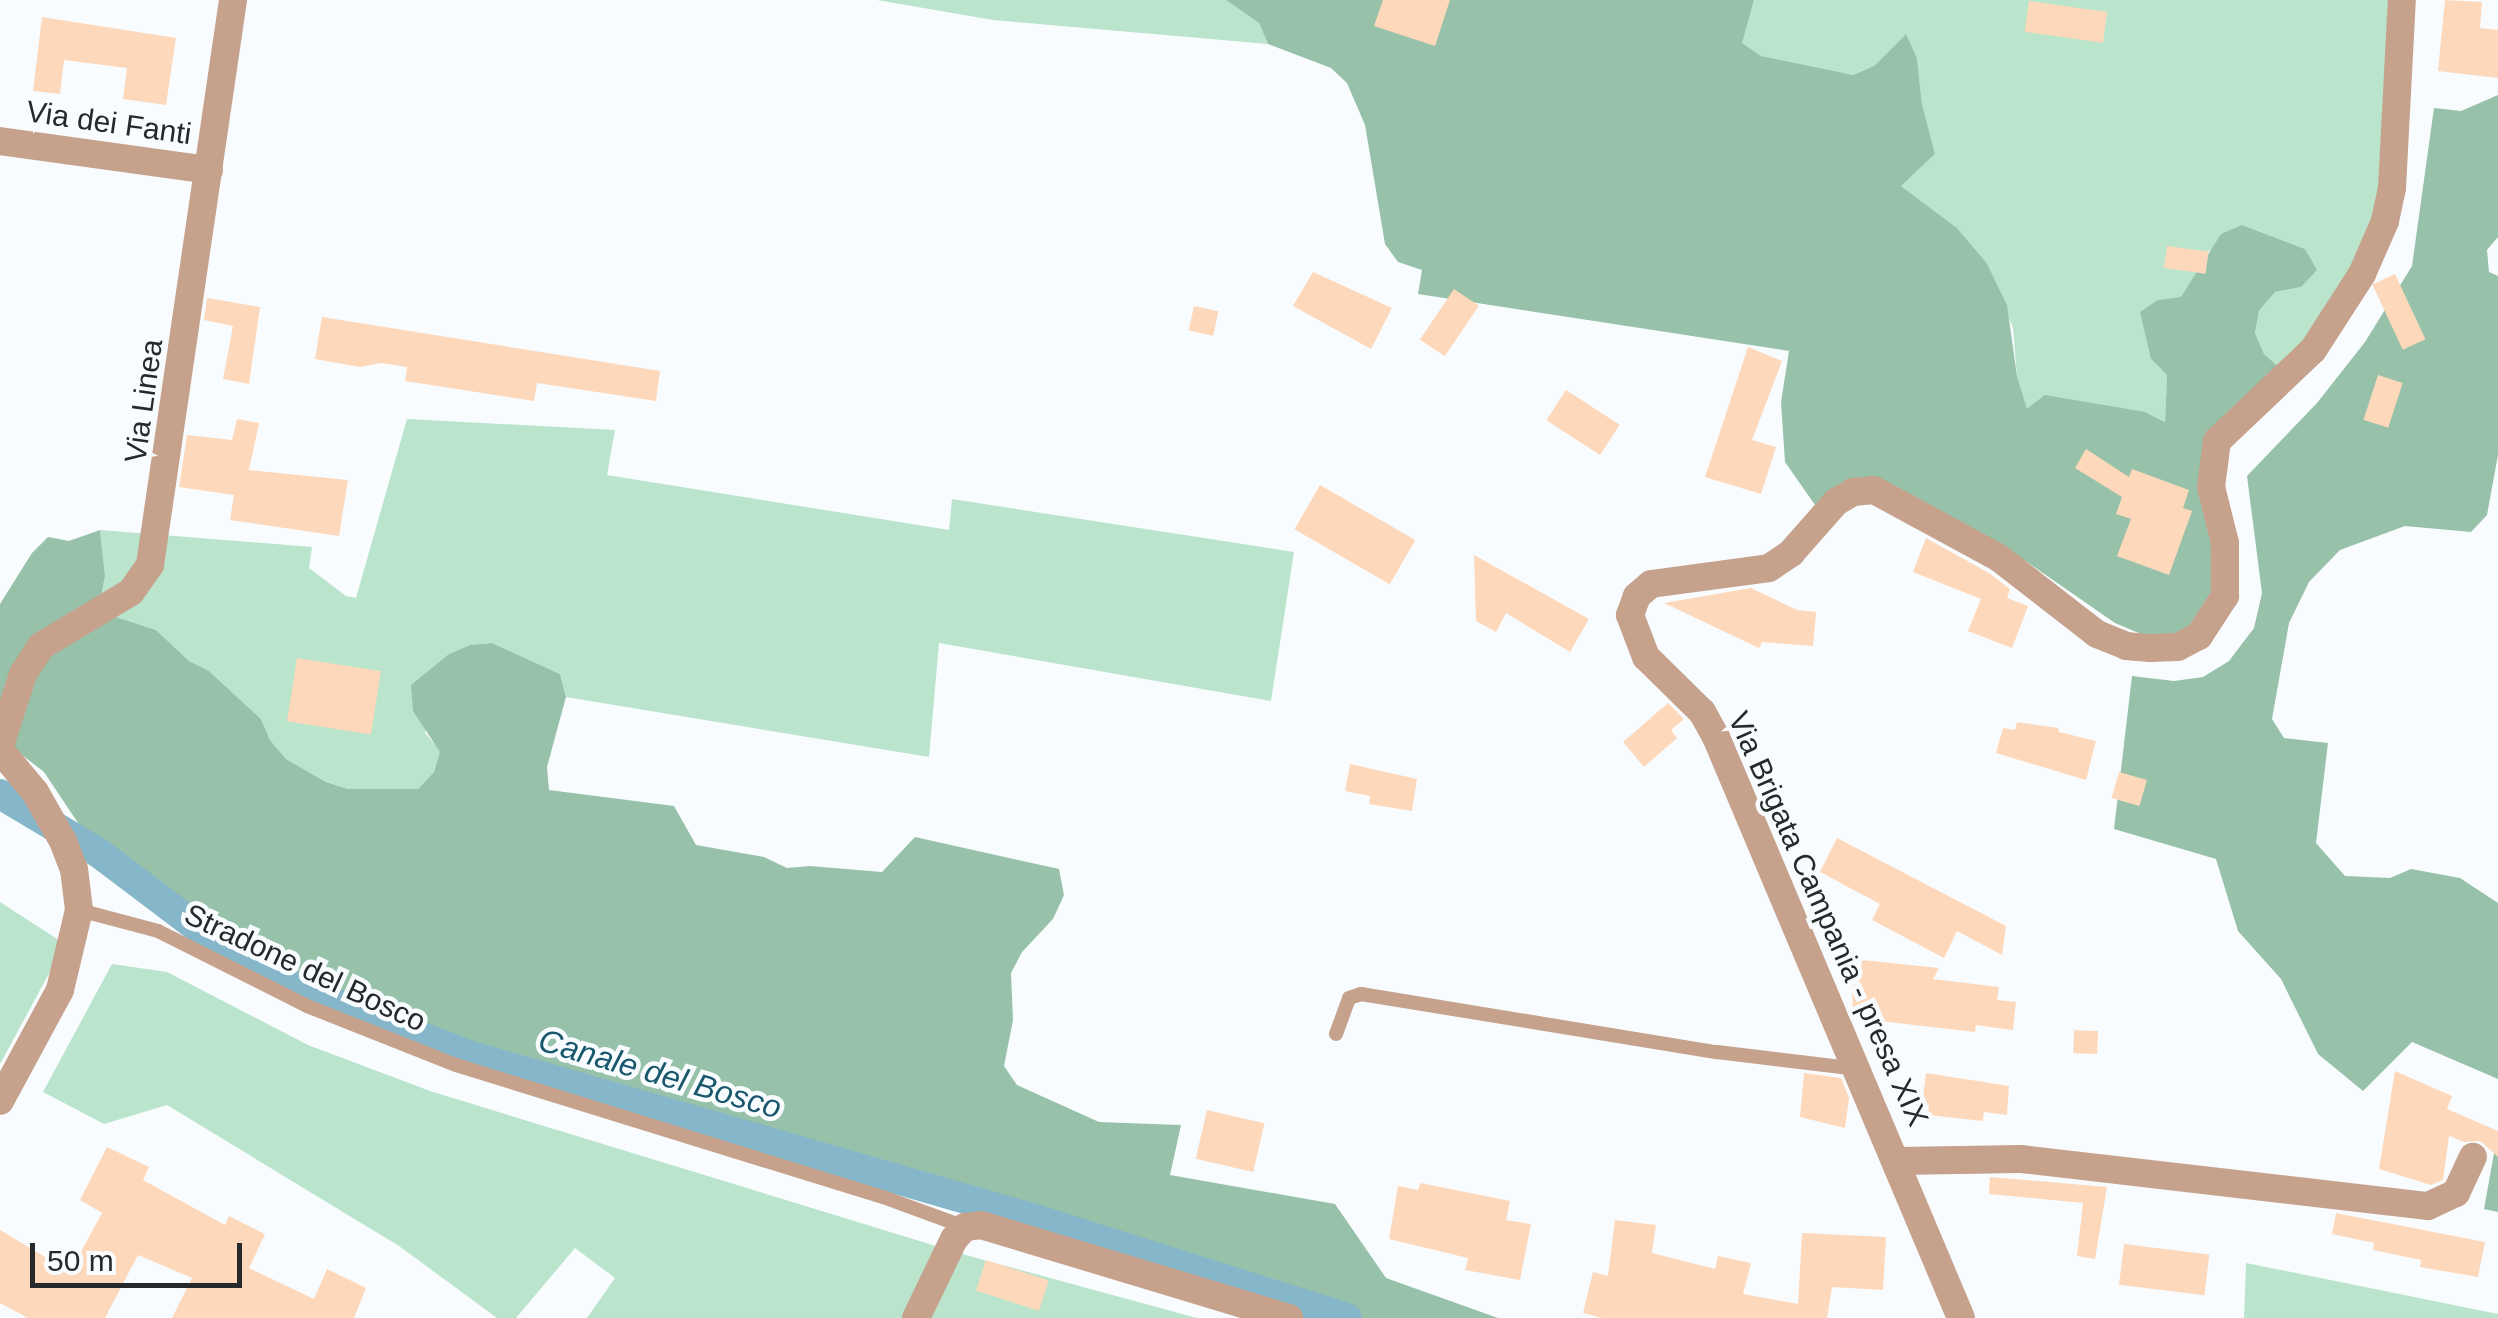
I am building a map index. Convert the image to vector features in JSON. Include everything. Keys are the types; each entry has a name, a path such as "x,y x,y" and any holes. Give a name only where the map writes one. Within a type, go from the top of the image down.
{"street":[{"name":"Via Linea","path":"0,748 23,674 41,646 131,592 150,565 233,0"},
{"name":"Via Brigata Campania - presa XIX","path":"1960,1318 1898,1161 1716,737 1702,712 1646,657 1634,636 1630,616 1637,596 1651,584 1769,568 1790,553 1836,502 1853,492 1874,490 1999,558 2098,634 2126,646 2150,648 2178,647 2198,636 2225,596 2226,543 2211,487 2218,441 2313,350 2362,274 2385,220 2392,188 2402,0"},
{"name":"Via dei Fanti","path":"0,141 209,170"},
{"path":"0,748 35,792 63,840 74,869 79,910 64,980 0,1102"},
{"path":"1898,1161 2021,1159 2428,1206 2456,1193 2473,1157"},
{"path":"916,1318 954,1240 965,1227 992,1227 1289,1318"}],"lane":[{"name":"Stradone del Bosco","path":"79,910 158,931 306,1006 456,1065 883,1197 965,1227"},
{"path":"1336,1034 1349,998 1361,994 1716,1052 1858,1069"}],"green space":[{"path":"877,0 1226,0 1259,23 1268,44 993,20"},
{"path":"1226,0 1754,0 1742,43 1761,56 1853,75 1874,66 1906,34 1917,58 1922,104 1935,154 1901,186 1957,228 1986,262 2007,305 2017,376 2027,409 2045,395 2145,412 2165,422 2167,375 2151,359 2140,312 2158,300 2181,297 2221,234 2242,225 2305,249 2317,270 2301,287 2275,292 2259,311 2255,333 2264,354 2287,374 2223,437 2219,592 2188,637 2141,634 2115,623 2027,562 1919,501 1887,490 1822,515 1785,462 1781,402 1789,351 1418,294 1422,270 1398,262 1385,244 1365,125 1347,83 1331,68 1268,44 1259,23"},
{"path":"1754,0 2398,0 2372,250 2287,374 2264,354 2255,333 2259,311 2275,292 2301,287 2305,249 2242,225 2205,254 2197,278 2181,298 2158,300 2151,359 2167,375 2165,422 2145,412 2027,410 2017,376 2013,328 1986,262 1957,228 1901,186 1935,154 1922,104 1917,58 1905,35 1874,66 1853,75 1804,67 1761,56 1741,43"},
{"path":"2498,95 2498,237 2487,250 2489,272 2498,276 2498,455 2487,515 2471,532 2405,526 2340,550 2309,582 2289,623 2272,719 2284,738 2328,743 2316,843 2345,876 2390,878 2411,869 2460,878 2498,903 2498,1079 2412,1042 2363,1091 2318,1054 2281,979 2238,931 2216,859 2114,829 2132,676 2174,681 2203,677 2229,661 2254,628 2262,593 2247,476 2317,403 2365,342 2412,266 2434,108 2461,111"},
{"path":"407,419 615,430 607,475 949,530 952,499 1294,552 1271,701 939,643 929,757 566,697 560,674 492,643 470,645 449,654 425,733 441,751 434,772 418,789 348,789 326,782 286,759 270,740 261,719 209,671 189,661 156,630 113,616 101,598 105,576 100,530 312,547 309,568 346,596 356,598"},
{"path":"100,530 105,576 101,597 113,616 156,630 189,661 209,671 261,719 270,740 286,759 326,782 348,789 418,789 434,772 440,752 413,711 411,685 449,654 470,645 492,643 560,674 566,697 547,767 549,790 674,806 696,845 764,857 787,868 882,872 915,837 1059,869 1064,895 1053,919 1022,952 1011,973 1013,1020 1004,1066 1017,1085 1099,1122 1181,1125 1170,1175 1335,1204 1386,1278 1498,1318 1329,1318 1159,1262 973,1213 444,1051 326,1006 214,946 187,908 86,835 44,772 0,738 0,604 32,553 48,537 69,541"},
{"path":"0,902 65,944 0,1064"},
{"path":"112,964 167,972 308,1045 430,1091 962,1254 1197,1318 587,1318 615,1278 575,1248 516,1318 497,1318 399,1246 167,1105 104,1124 43,1092"},
{"path":"2498,1131 2498,1212 2484,1209"},
{"path":"2246,1263 2498,1314 2498,1318 2244,1318"}],"building":[{"path":"1383,0 1450,0 1435,46 1374,26"},
{"path":"2445,0 2482,2 2480,28 2498,30 2498,78 2438,71"},
{"path":"2029,1 2107,12 2103,43 2025,32"},
{"path":"42,17 176,38 166,105 123,99 127,68 64,60 60,94 33,91"},
{"path":"2167,246 2209,252 2206,274 2164,268"},
{"path":"1313,272 1392,308 1371,349 1293,306"},
{"path":"2395,274 2425,339 2403,350 2372,285"},
{"path":"1454,289 1479,306 1445,356 1420,340"},
{"path":"207,298 260,307 249,384 223,379 233,326 204,320"},
{"path":"1194,306 1218,311 1213,336 1189,330"},
{"path":"322,317 660,371 656,401 537,383 534,401 405,381 407,367 381,363 360,367 315,359"},
{"path":"1748,347 1782,361 1752,440 1776,447 1761,494 1705,477"},
{"path":"2378,375 2403,383 2388,428 2363,420"},
{"path":"1566,390 1620,425 1600,455 1546,420"},
{"path":"237,419 259,423 249,470 348,480 339,536 230,520 234,495 179,487 187,435 232,440"},
{"path":"2086,449 2129,477 2132,469 2189,490 2183,508 2192,511 2169,575 2117,556 2131,519 2116,514 2122,497 2075,468"},
{"path":"1320,485 1415,540 1390,584 1294,529"},
{"path":"1926,538 1989,573 2010,589 2007,598 2028,606 2012,648 1968,631 1981,599 1913,572"},
{"path":"1474,555 1589,619 1570,652 1506,613 1496,632 1476,621"},
{"path":"1751,588 1797,610 1816,612 1813,646 1762,642 1759,648 1664,603"},
{"path":"297,658 381,671 371,735 287,721"},
{"path":"1668,703 1684,719 1671,730 1677,738 1644,767 1623,742"},
{"path":"2017,722 2058,728 2059,732 2096,741 2086,780 1996,753 2003,728 2015,730"},
{"path":"1350,764 1417,779 1412,811 1369,804 1370,796 1345,791"},
{"path":"2119,772 2147,780 2139,806 2112,798"},
{"path":"1837,838 2006,926 2002,955 1957,931 1944,958 1872,920 1880,904 1820,872"},
{"path":"1862,960 1939,968 1933,979 1999,987 1997,1000 2016,1002 2013,1030 1976,1025 1975,1032 1853,1018 1852,984 1859,985"},
{"path":"2074,1030 2098,1031 2097,1054 2073,1053"},
{"path":"2395,1071 2452,1096 2447,1109 2498,1131 2498,1157 2480,1141 2464,1142 2449,1136 2443,1180 2431,1185 2379,1169"},
{"path":"1804,1073 1841,1078 1849,1098 1845,1128 1800,1117"},
{"path":"1926,1073 2009,1086 2007,1115 1984,1112 1983,1121 1928,1115 1929,1105 1922,1105"},
{"path":"1207,1110 1264,1123 1253,1172 1196,1159"},
{"path":"107,1147 149,1167 143,1180 225,1225 229,1216 265,1234 249,1268 314,1299 327,1269 366,1288 354,1318 172,1318 192,1278 138,1255 105,1318 28,1318 0,1303 0,1230 70,1272 102,1213 80,1200"},
{"path":"1990,1177 2107,1187 2095,1259 2077,1256 2083,1203 1989,1194"},
{"path":"1420,1183 1510,1201 1506,1220 1531,1224 1520,1280 1465,1270 1468,1258 1389,1239 1398,1186 1418,1190"},
{"path":"2336,1213 2485,1242 2478,1277 2420,1267 2421,1260 2373,1250 2374,1243 2332,1234"},
{"path":"1615,1220 1656,1225 1652,1253 1715,1269 1718,1256 1751,1263 1743,1294 1798,1304 1802,1233 1886,1237 1883,1290 1832,1287 1827,1318 1602,1318 1583,1313 1593,1272 1608,1276"},
{"path":"2124,1244 2209,1254 2204,1295 2119,1285"},
{"path":"986,1260 1049,1280 1039,1311 976,1290"}],"waterway":[{"name":"Canale del Bosco","path":"0,794 99,853 222,946 294,987 471,1056 1035,1219 1347,1318"}]}
